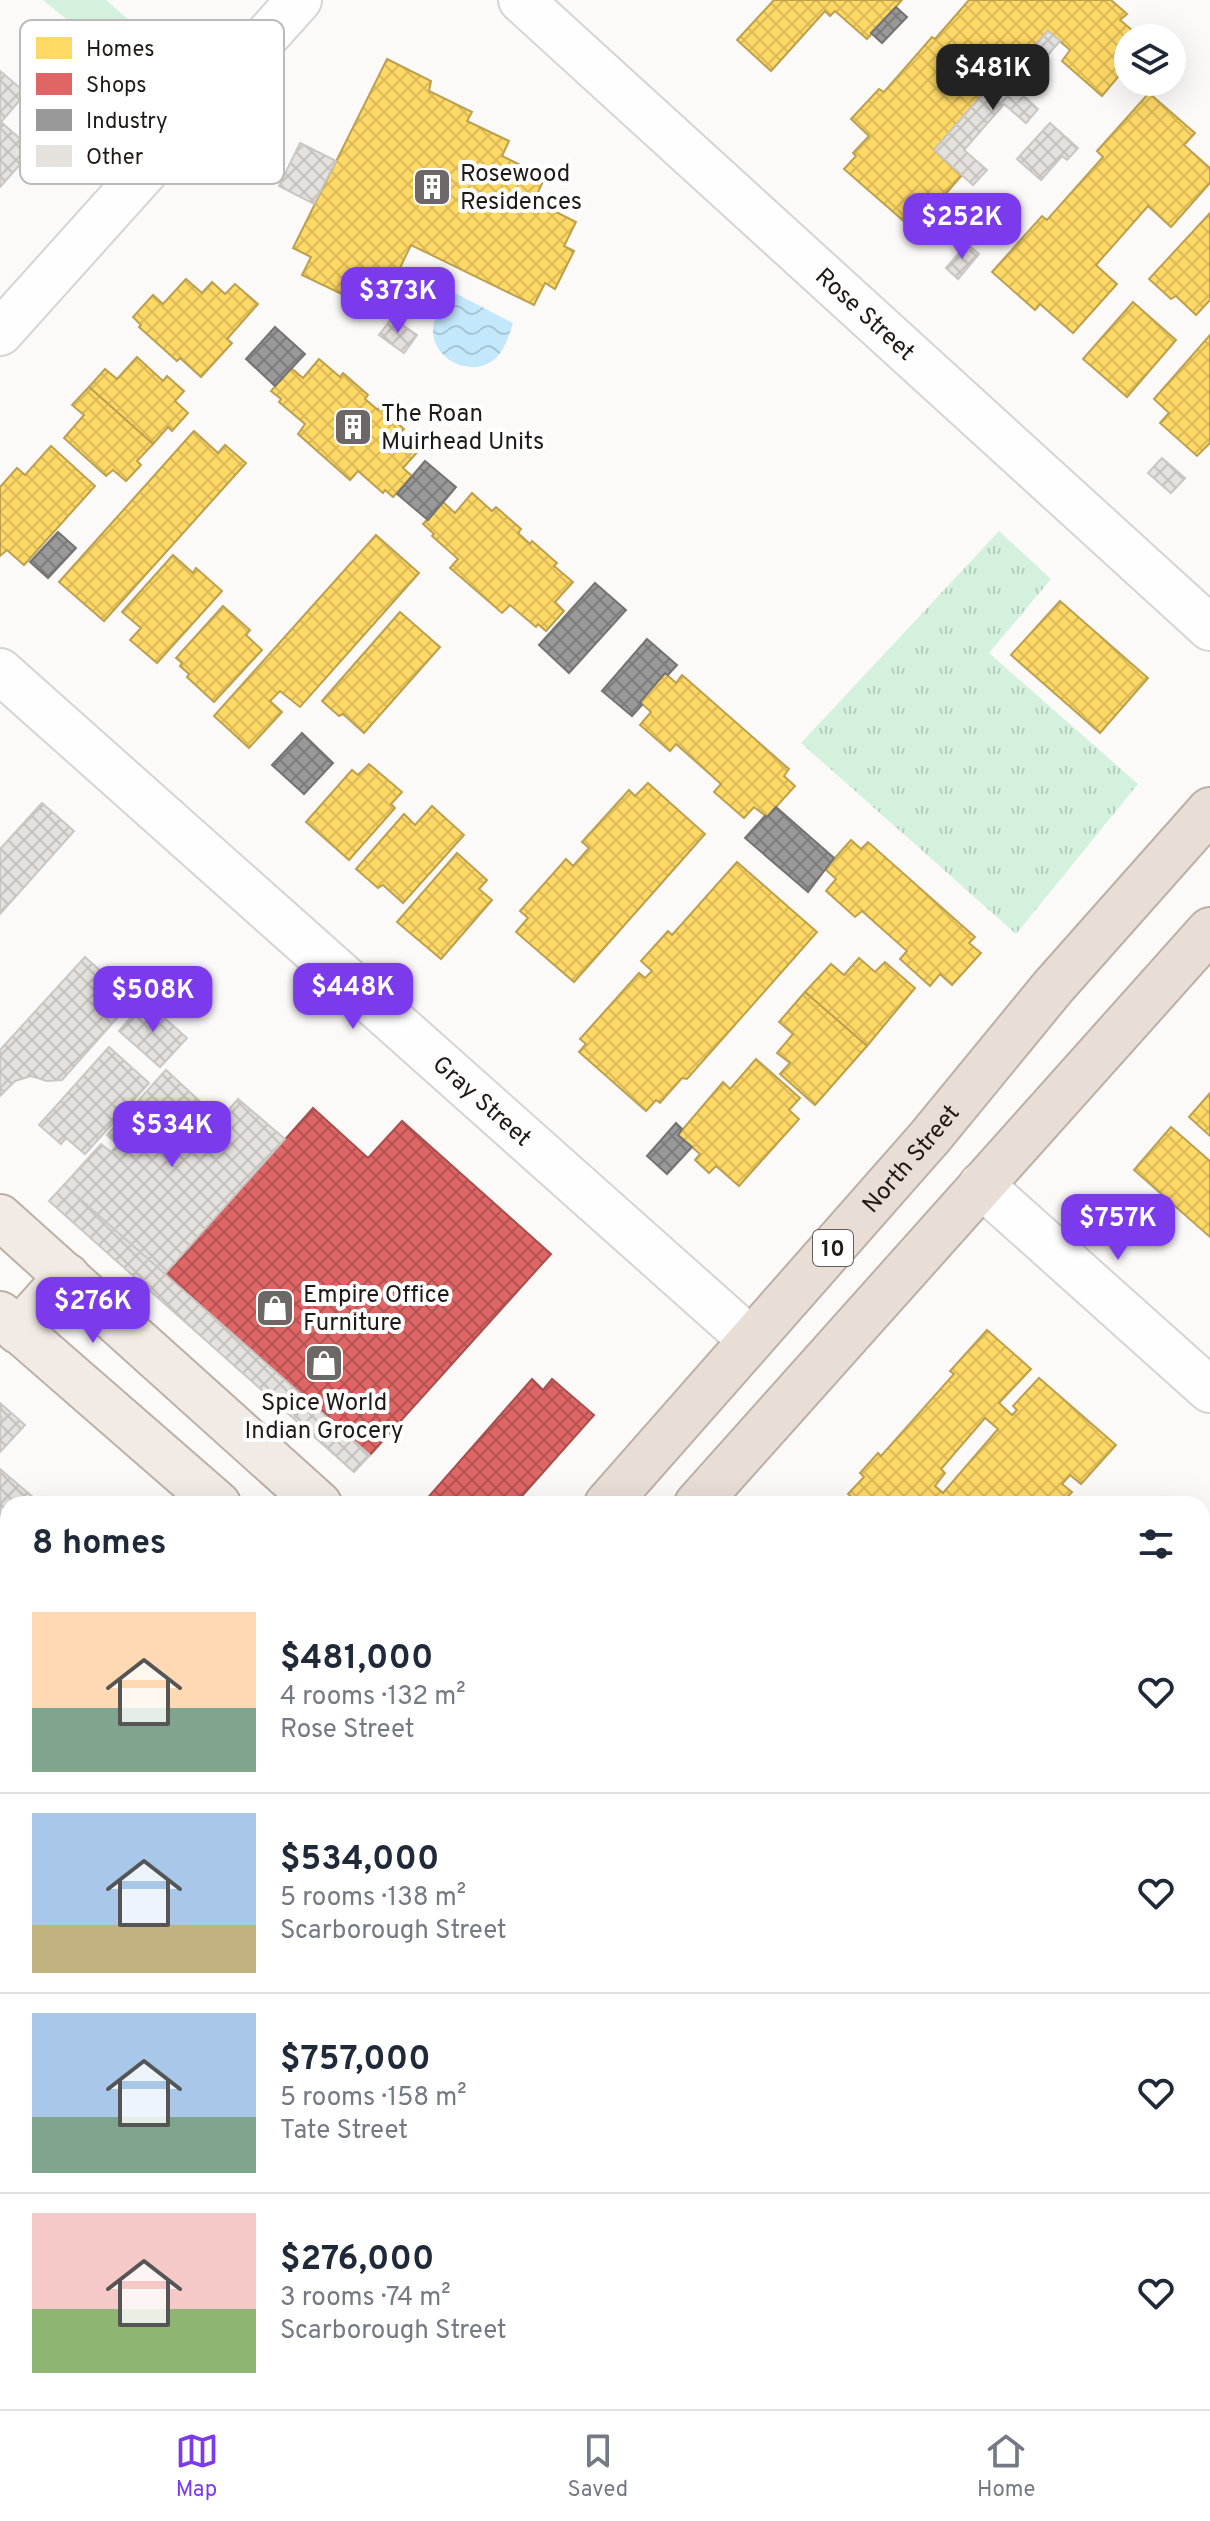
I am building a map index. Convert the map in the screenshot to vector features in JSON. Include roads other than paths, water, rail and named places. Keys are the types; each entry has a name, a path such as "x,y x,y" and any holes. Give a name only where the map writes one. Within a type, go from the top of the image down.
{"highway":[{"name":"North Street","path":"614,1496 930,1137 1053,987 1210,810"},
{"path":"704,1496 1210,930"}],"main road":[{"path":"0,1217 310,1496"},
{"path":"67,1276 9,1322 209,1496"}],"street":[{"path":"281,20 299,0"},
{"name":"Rose Street","path":"521,0 1210,628"},
{"path":"0,333 134,184"},
{"name":"Gray Street","path":"0,671 751,1340"},
{"path":"981,1185 1210,1390"}],"water":[{"path":"453,292 513,323 502,350 488,364 466,367 456,364 439,350 433,327 438,311 450,304"}],"place":[{"name":"Rosewood Residences","path":"432,187"},
{"name":"The Roan Muirhead Units","path":"353,427"},
{"name":"Empire Office Furniture","path":"275,1308"},
{"name":"Spice World Indian Grocery","path":"324,1363"}]}
